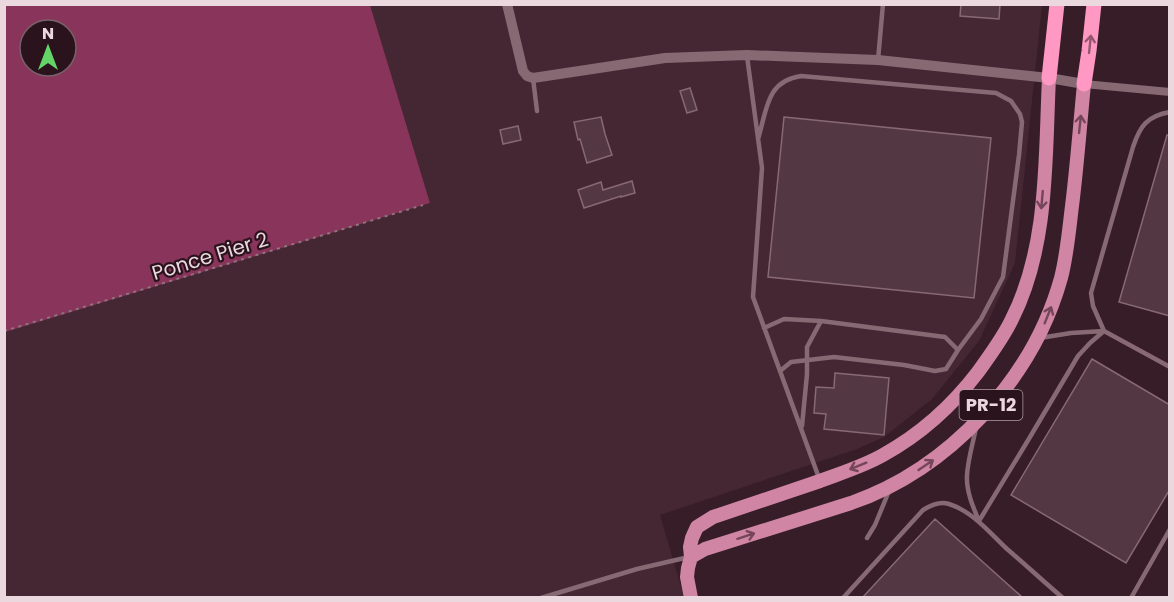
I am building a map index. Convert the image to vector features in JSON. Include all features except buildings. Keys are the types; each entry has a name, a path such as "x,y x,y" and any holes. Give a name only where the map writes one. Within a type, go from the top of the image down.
{"highway":[{"name":"PR-12","path":"1048,78 1058,4"},
{"name":"PR-12","path":"1084,84 1094,4"}],"main road":[{"name":"PR-12","path":"692,597 687,577 691,557 690,547 694,531 701,524 713,517 820,481 882,456 908,440 955,400 1004,335 1025,289 1037,240 1042,198 1048,78"},
{"name":"PR-12","path":"691,557 705,549 873,496 891,487 957,441 997,398 1037,338 1052,305 1060,278 1073,194 1084,84"}],"street":[{"path":"507,4 523,71 527,76 533,78 665,58 747,55 878,60 1170,92"}],"lane":[{"path":"878,60 883,4"},
{"path":"747,55 762,168 753,297 820,481"},
{"path":"759,139 774,89 786,80 801,76 996,93 1011,101 1020,114 1022,122 1003,278 981,319 946,369 935,371 834,357 791,362 780,371"},
{"path":"533,78 537,111"},
{"path":"1104,331 1093,306 1091,292 1133,147 1144,124 1151,118 1170,112"},
{"path":"764,328 784,319 821,321 945,337 958,350"},
{"path":"801,429 805,401 807,347 821,321"},
{"path":"1037,338 1104,331 1170,368"},
{"path":"979,521 1078,356 1104,331"},
{"path":"978,419 967,473 969,492 979,521"},
{"path":"867,538 891,487"},
{"path":"843,597 923,510 938,503 948,504 979,521 1063,597"},
{"path":"1131,597 1170,529"},
{"path":"542,597 637,569 691,557"}],"path":[{"name":"Ponce Pier 2","path":"4,332 423,206"}],"shaded area":[{"path":"5,4 370,5 430,203 5,332"},
{"path":"370,5 1042,5 1015,263 979,341 932,399 884,437 857,449 660,515 684,597 5,598 5,331 430,203"}]}
